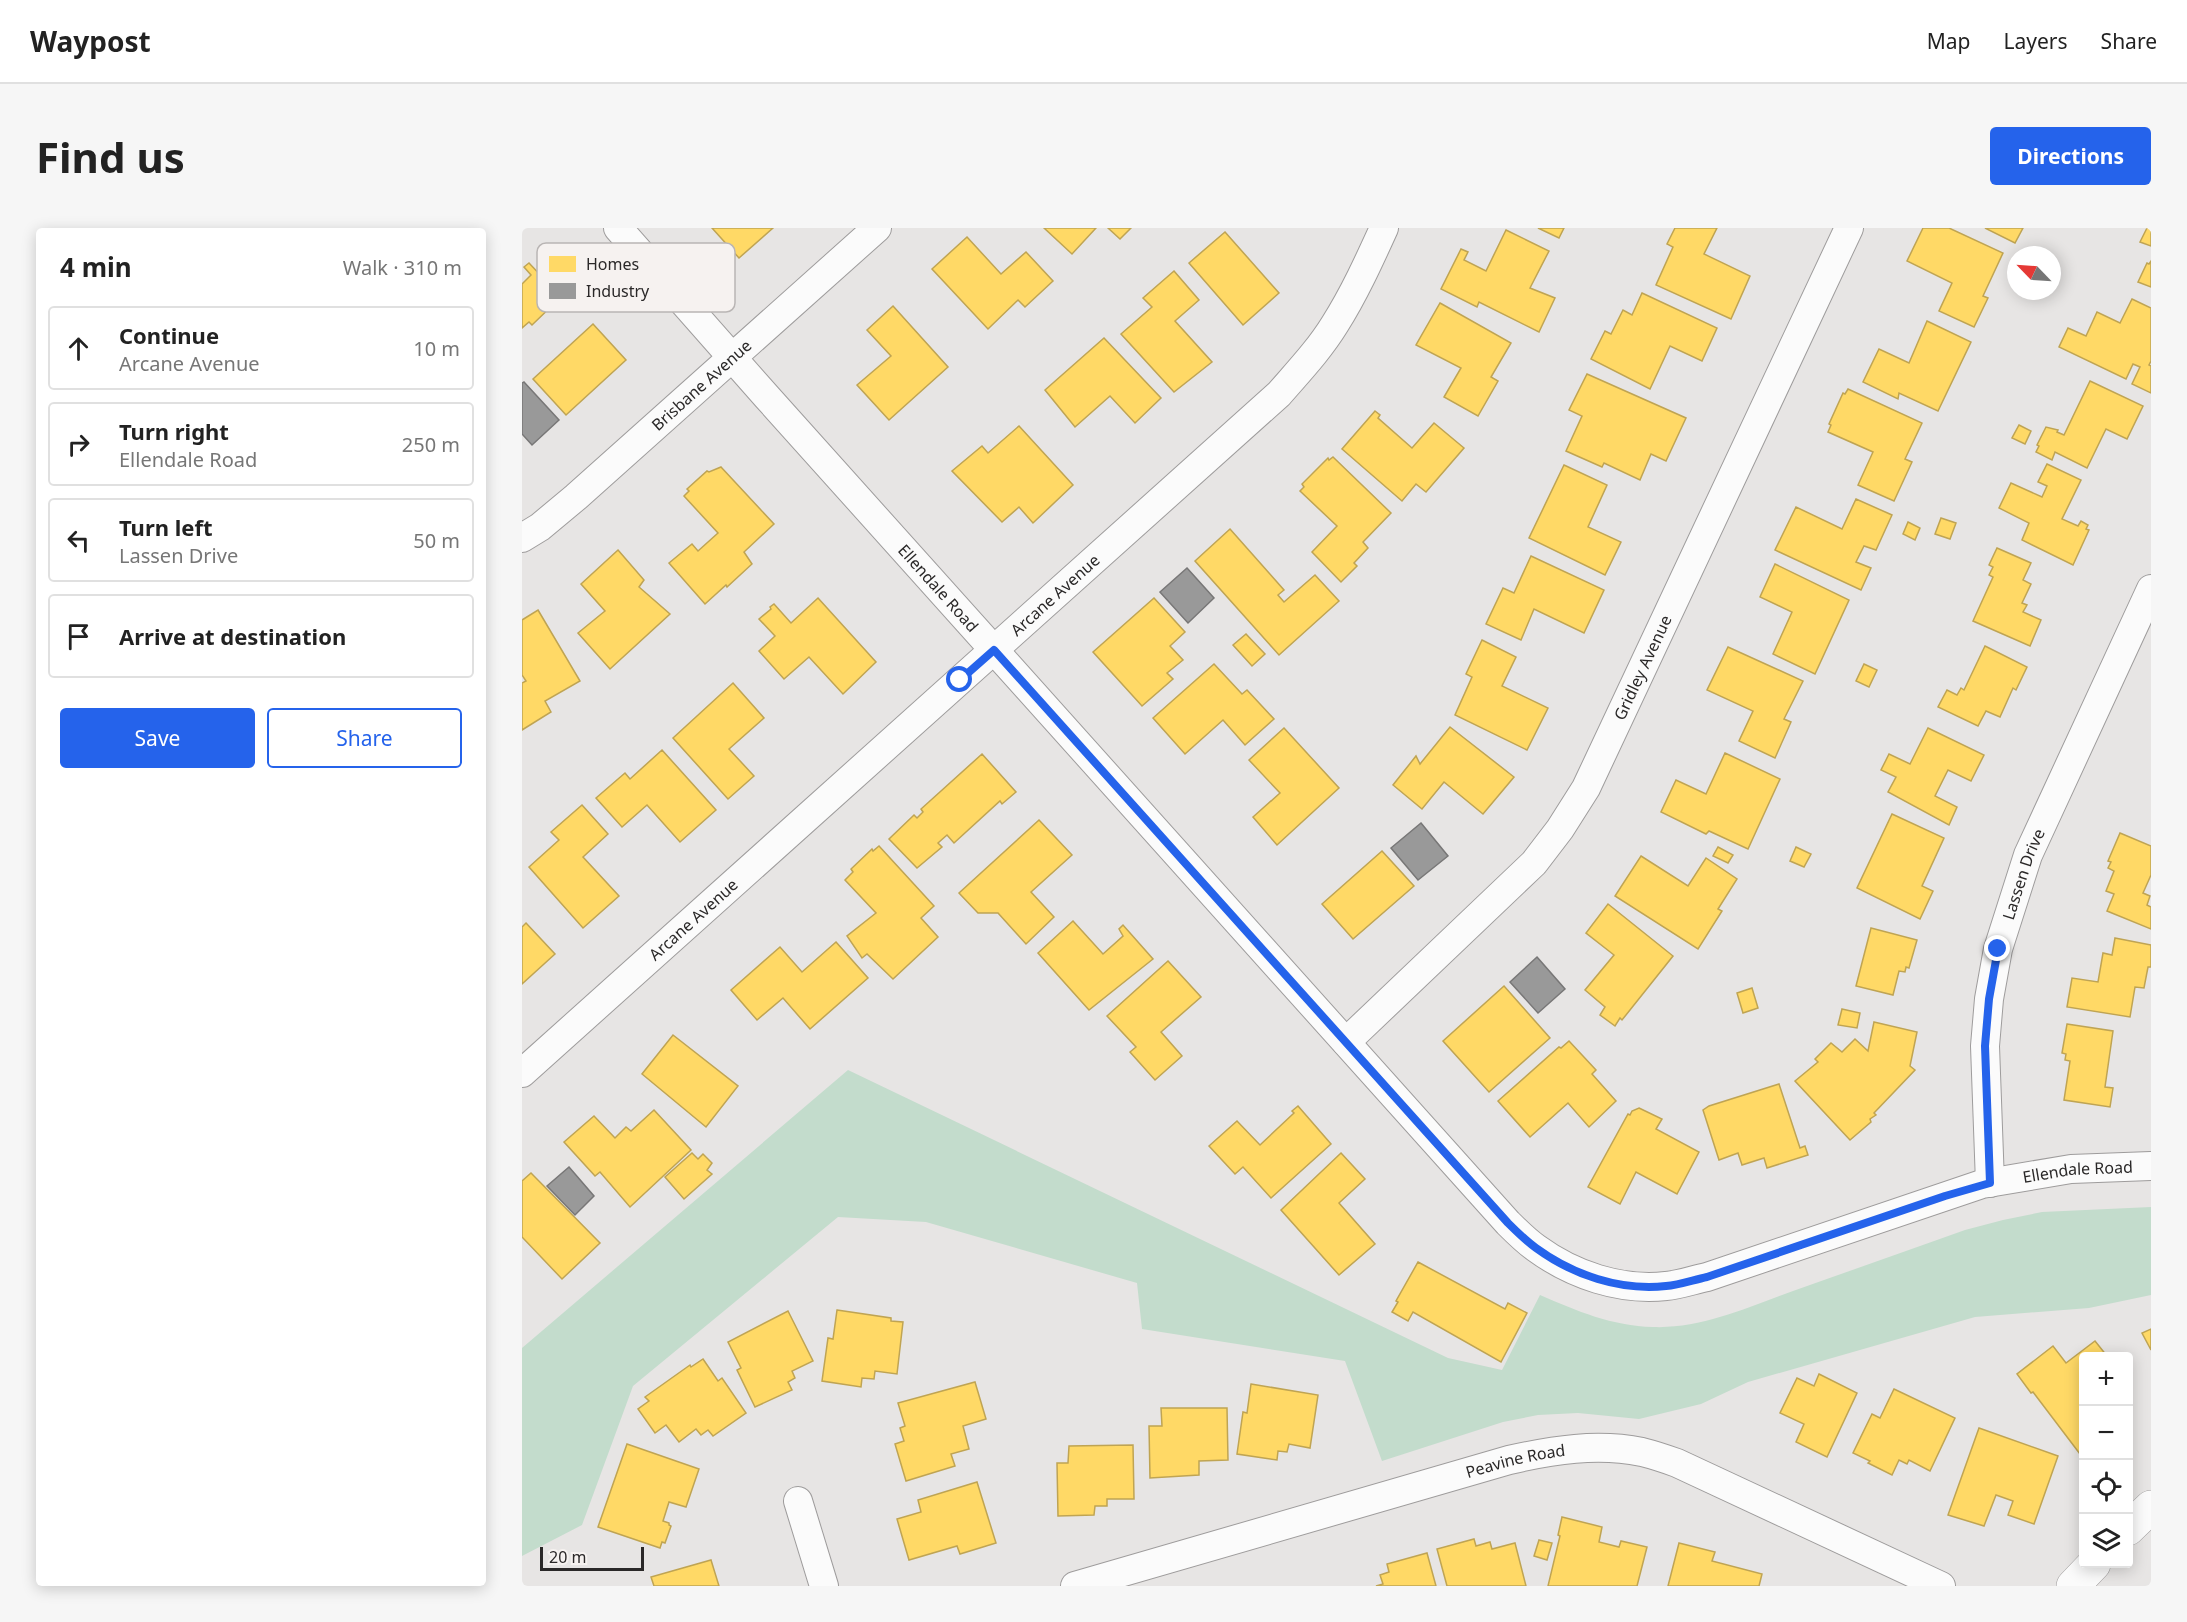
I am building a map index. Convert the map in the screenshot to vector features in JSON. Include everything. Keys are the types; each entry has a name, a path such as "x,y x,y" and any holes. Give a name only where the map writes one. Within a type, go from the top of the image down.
{"street":[{"name":"Ellendale Road","path":"618,228 631,243"},
{"name":"Brisbane Avenue","path":"522,538 540,527 576,497 877,228"},
{"name":"Arcane Avenue","path":"522,1073 1279,393 1309,361 1335,324 1360,280 1384,228"},
{"name":"Gridley Avenue","path":"1346,1042 1534,863 1560,829 1586,788 1849,228"},
{"name":"Ellendale Road","path":"692,312 1508,1223 1535,1248 1567,1267 1596,1279 1631,1287 1667,1286 1707,1277 1945,1196 1990,1183 2071,1169 2151,1166"},
{"name":"Lassen Drive","path":"1990,1183 1985,1046 1989,999 1998,949 2028,855 2151,590"},
{"name":"Peavine Road","path":"1075,1586 1509,1460 1550,1451 1602,1447 1642,1452 1677,1463 1941,1586"},
{"path":"798,1501 824,1586"},
{"path":"2133,1524 2151,1507"},
{"path":"2073,1586 2089,1568"}],"green space":[{"path":"848,1070 1448,1358 1502,1370 1540,1295 1609,1321 1638,1326 1671,1327 1707,1321 1742,1310 1965,1230 2042,1212 2151,1207 2151,1295 2089,1308 1975,1317 1748,1382 1701,1404 1639,1419 1578,1413 1538,1415 1503,1422 1382,1461 1345,1361 1142,1329 1137,1283 926,1222 838,1217 633,1386 582,1525 522,1556 522,1348"}],"building: Homes":[{"path":"712,228 773,228 739,258 735,254 735,243 726,243"},
{"path":"1044,228 1096,228 1072,254"},
{"path":"1108,228 1131,228 1120,239"},
{"path":"1538,228 1564,228 1559,238"},
{"path":"1675,228 1717,228 1704,254 1750,276 1731,319 1656,285 1673,247 1667,244"},
{"path":"1923,228 1949,228 2003,253 1983,296 1988,298 1974,327 1939,311 1952,283 1907,261"},
{"path":"1985,228 2023,228 2015,243"},
{"path":"2147,228 2151,228 2151,246 2140,242"},
{"path":"1506,230 1549,251 1530,288 1555,298 1539,332 1479,302 1477,307 1441,289 1461,249 1468,252 1464,260 1486,271"},
{"path":"1225,232 1279,293 1243,325 1189,263"},
{"path":"967,237 1001,274 1026,252 1053,281 1025,307 1018,300 988,329 932,269"},
{"path":"2151,261 2151,287 2138,282 2147,263"},
{"path":"529,263 537,272 537,312 545,312 532,325 529,322 522,328 522,284 531,275 524,267"},
{"path":"1174,271 1199,300 1175,321 1212,362 1174,392 1121,334 1152,307 1143,298"},
{"path":"1642,293 1717,328 1702,361 1670,346 1650,389 1591,359 1605,331 1611,334 1623,310 1632,315"},
{"path":"2132,299 2151,308 2151,361 2149,365 2151,366 2151,393 2132,384 2140,367 2133,364 2126,379 2059,347 2068,328 2086,336 2097,312 2120,323"},
{"path":"1440,303 1511,343 1491,377 1498,381 1478,416 1444,397 1461,368 1416,345"},
{"path":"893,306 948,367 889,420 857,385 891,356 867,330"},
{"path":"1927,321 1971,342 1938,411 1899,393 1898,399 1863,382 1879,349 1909,363"},
{"path":"593,324 626,360 566,415 533,379"},
{"path":"1104,338 1161,398 1135,423 1110,396 1075,427 1045,390"},
{"path":"1587,374 1686,418 1666,461 1651,454 1640,480 1604,463 1602,467 1566,451 1582,416 1569,410"},
{"path":"2090,381 2143,406 2127,439 2106,429 2087,468 2055,452 2052,460 2036,452 2046,427 2058,430 2057,432 2064,435"},
{"path":"1848,389 1922,423 1905,459 1912,462 1894,501 1858,485 1873,452 1828,432 1831,425 1829,424 1843,393 1845,394"},
{"path":"1375,411 1380,415 1378,418 1412,448 1434,423 1464,448 1426,492 1416,484 1402,501 1342,449"},
{"path":"2019,425 2031,431 2025,444 2012,438"},
{"path":"1019,426 1073,485 1033,523 1019,507 1002,522 952,471 982,446 988,453"},
{"path":"1333,457 1391,513 1363,542 1368,548 1354,563 1357,566 1341,582 1312,552 1337,526 1300,491 1304,487 1302,484 1328,458 1329,460"},
{"path":"2047,464 2081,480 2062,519 2078,526 2081,521 2088,525 2086,529 2089,530 2073,565 2022,540 2029,523 1999,508 2011,483 2042,497 2047,486 2038,482"},
{"path":"1564,465 1607,485 1588,527 1621,542 1605,575 1529,538"},
{"path":"721,467 774,524 744,552 752,564 705,604 669,563 692,544 698,551 718,533 684,496 689,491 687,489 707,471"},
{"path":"1856,499 1892,515 1876,550 1864,546 1856,562 1871,568 1861,590 1775,550 1796,507 1842,529"},
{"path":"1941,518 1956,523 1950,539 1935,534"},
{"path":"1908,522 1920,528 1915,540 1903,534"},
{"path":"1230,529 1284,590 1278,595 1284,602 1315,575 1339,601 1279,655 1195,561"},
{"path":"1997,548 2031,563 2023,580 2031,584 2022,603 2027,605 2023,612 2041,620 2030,646 1973,621 1993,577 1989,575 1993,567 1989,565"},
{"path":"618,550 644,580 639,587 670,614 610,669 578,633 605,611 581,584"},
{"path":"1531,556 1604,590 1584,633 1534,609 1521,640 1486,624 1503,588 1514,593"},
{"path":"1775,564 1849,600 1815,674 1773,654 1792,612 1760,597"},
{"path":"818,598 876,662 843,694 809,657 784,679 759,651 775,636 759,619 771,609 770,607 774,604 791,623"},
{"path":"1154,598 1185,632 1170,646 1183,660 1167,673 1173,679 1142,706 1093,652"},
{"path":"538,610 580,681 545,701 551,712 522,730 522,683 526,681 522,675 522,620"},
{"path":"1246,634 1265,654 1252,666 1233,645"},
{"path":"1482,640 1516,657 1502,686 1548,708 1527,750 1455,715 1472,677 1466,674"},
{"path":"1985,646 2027,667 2016,690 2013,688 2000,717 1986,711 1978,726 1938,707 1947,690 1957,695 1961,688 1964,690"},
{"path":"1728,647 1803,681 1784,719 1791,722 1775,758 1739,741 1753,711 1707,690"},
{"path":"1214,664 1242,694 1247,690 1274,719 1245,745 1223,720 1185,754 1153,718"},
{"path":"1864,664 1877,670 1869,687 1856,681"},
{"path":"733,683 764,718 729,749 754,776 728,799 673,738"},
{"path":"1450,727 1514,777 1483,814 1444,782 1422,809 1393,785 1416,756 1420,764"},
{"path":"1284,728 1339,788 1277,845 1253,817 1280,793 1249,760"},
{"path":"1928,728 1984,755 1971,781 1948,770 1935,796 1957,807 1949,825 1888,792 1896,777 1881,770 1889,754 1910,764"},
{"path":"662,750 716,810 680,842 647,805 622,827 596,798 625,773 630,779"},
{"path":"1725,753 1780,779 1748,849 1709,831 1706,834 1661,812 1676,780 1706,794"},
{"path":"982,754 1016,792 1002,804 1000,801 954,843 947,835 938,843 942,847 917,868 889,839 914,815 917,818 923,812 921,809"},
{"path":"582,805 608,834 583,857 619,896 583,928 529,867 559,840 551,832"},
{"path":"1892,814 1944,838 1922,886 1933,891 1920,919 1857,888"},
{"path":"1039,820 1072,855 1031,892 1054,917 1026,944 998,913 978,913 959,893"},
{"path":"2120,833 2151,846 2151,875 2143,893 2150,896 2147,905 2151,907 2151,929 2107,911 2114,894 2106,891 2114,871 2108,868 2111,862 2108,861"},
{"path":"879,846 934,906 921,918 938,937 893,979 867,954 862,958 847,936 876,913 845,880 853,872 851,869 872,849 873,851"},
{"path":"1718,847 1733,855 1728,863 1713,856"},
{"path":"1796,847 1811,854 1804,867 1790,861"},
{"path":"1382,851 1414,886 1353,939 1322,904"},
{"path":"1641,856 1688,886 1706,858 1737,879 1718,909 1722,911 1698,949 1615,896"},
{"path":"1608,904 1673,956 1615,1026 1600,1015 1605,1007 1585,990 1614,955 1586,933"},
{"path":"1073,921 1103,954 1123,936 1119,929 1123,925 1153,959 1089,1010 1038,953"},
{"path":"526,923 555,954 522,984 522,927"},
{"path":"1871,928 1917,940 1909,968 1906,967 1905,972 1899,971 1893,995 1856,986"},
{"path":"2115,938 2151,945 2151,967 2148,967 2144,988 2135,987 2130,1017 2067,1007 2072,978 2098,982 2103,953 2112,955"},
{"path":"836,942 868,978 810,1029 783,998 757,1020 731,990 780,947 802,972"},
{"path":"1168,961 1201,997 1161,1032 1182,1056 1155,1080 1130,1052 1136,1047 1107,1016"},
{"path":"1504,986 1550,1038 1489,1092 1443,1041"},
{"path":"1752,988 1758,1008 1743,1013 1737,993"},
{"path":"1842,1009 1860,1013 1857,1028 1838,1025"},
{"path":"1874,1022 1917,1032 1910,1066 1915,1070 1874,1113 1876,1115 1870,1119 1871,1122 1850,1140 1795,1081 1818,1062 1815,1059 1831,1043 1842,1052 1855,1039 1868,1051"},
{"path":"2067,1024 2113,1031 2105,1087 2113,1088 2110,1107 2064,1100 2070,1061 2065,1060 2066,1054 2062,1053"},
{"path":"673,1035 738,1086 706,1127 642,1074"},
{"path":"1569,1041 1596,1070 1592,1074 1616,1101 1589,1127 1568,1103 1530,1137 1498,1101 1559,1047 1561,1048"},
{"path":"1779,1084 1800,1148 1805,1146 1808,1155 1767,1168 1764,1158 1742,1165 1738,1153 1719,1160 1703,1110 1709,1106"},
{"path":"1298,1106 1331,1144 1271,1198 1243,1167 1235,1174 1209,1146 1237,1121 1260,1145 1294,1113 1292,1111"},
{"path":"1639,1108 1662,1119 1656,1129 1699,1152 1677,1194 1636,1172 1620,1204 1588,1187 1628,1114 1630,1115 1632,1111"},
{"path":"654,1110 691,1150 630,1207 600,1172 595,1176 564,1142 594,1116 615,1138 626,1127 631,1131"},
{"path":"692,1153 698,1159 703,1154 712,1163 707,1170 712,1174 684,1199 665,1177"},
{"path":"1341,1153 1365,1179 1339,1203 1375,1244 1339,1275 1281,1210"},
{"path":"531,1173 600,1243 562,1279 522,1237 522,1181"},
{"path":"1418,1262 1505,1309 1508,1303 1527,1313 1501,1362 1413,1312 1408,1321 1392,1312"},
{"path":"837,1310 903,1322 897,1374 875,1371 874,1379 862,1378 861,1387 822,1381 828,1338 833,1339"},
{"path":"788,1311 813,1361 792,1371 795,1378 788,1382 792,1390 755,1407 737,1370 741,1368 728,1342"},
{"path":"2151,1329 2151,1350 2142,1333"},
{"path":"2095,1341 2104,1352 2080,1352"},
{"path":"2053,1346 2066,1363 2079,1353 2079,1453 2017,1374"},
{"path":"703,1359 718,1381 722,1378 746,1413 713,1436 708,1430 701,1435 696,1429 679,1442 666,1425 655,1433 638,1409 649,1401 645,1397 690,1365 691,1367"},
{"path":"1819,1374 1857,1393 1827,1457 1796,1442 1804,1424 1780,1413 1797,1378 1814,1386"},
{"path":"975,1382 986,1419 963,1426 969,1449 951,1454 955,1466 906,1481 895,1444 904,1441 900,1428 905,1426 898,1403"},
{"path":"1251,1384 1318,1395 1310,1448 1289,1444 1287,1452 1278,1451 1277,1460 1237,1454 1243,1412 1247,1413"},
{"path":"1894,1389 1955,1418 1930,1471 1909,1460 1907,1464 1899,1460 1892,1475 1853,1453 1872,1414 1880,1418"},
{"path":"1161,1408 1227,1408 1228,1460 1199,1461 1199,1475 1150,1478 1149,1426 1162,1426"},
{"path":"1979,1428 2058,1456 2034,1524 2008,1515 2013,1501 1996,1495 1984,1526 1948,1515"},
{"path":"627,1444 699,1469 686,1507 669,1502 663,1521 671,1526 665,1543 662,1542 660,1548 598,1527"},
{"path":"1133,1445 1134,1499 1107,1499 1107,1506 1095,1506 1094,1515 1058,1516 1057,1463 1068,1463 1069,1446"},
{"path":"977,1482 996,1543 960,1554 957,1546 909,1560 897,1519 921,1512 918,1500"},
{"path":"1562,1517 1602,1527 1599,1542 1619,1547 1621,1541 1647,1547 1637,1586 1548,1586 1560,1536 1558,1535"},
{"path":"1474,1539 1476,1546 1490,1542 1492,1549 1515,1543 1526,1586 1447,1586 1437,1549"},
{"path":"1539,1540 1552,1543 1547,1560 1534,1556"},
{"path":"1679,1543 1715,1552 1712,1561 1762,1574 1759,1586 1668,1586"},
{"path":"1427,1553 1436,1586 1376,1586 1383,1584 1380,1575 1389,1572 1387,1564"},
{"path":"711,1560 719,1586 654,1586 651,1577"}],"building: Industry":[{"path":"524,382 559,420 532,445 522,434 522,383"},
{"path":"1187,568 1214,598 1188,623 1160,592"},
{"path":"1421,823 1448,856 1418,880 1391,848"},
{"path":"1537,957 1565,989 1538,1013 1510,982"},
{"path":"569,1167 594,1196 575,1215 547,1186"}],"route":[{"path":"960,680 994,650 1508,1223 1535,1248 1567,1267 1596,1279 1631,1287 1667,1286 1707,1277 1945,1196 1990,1183 1985,1046 1989,999 1998,949"}]}
